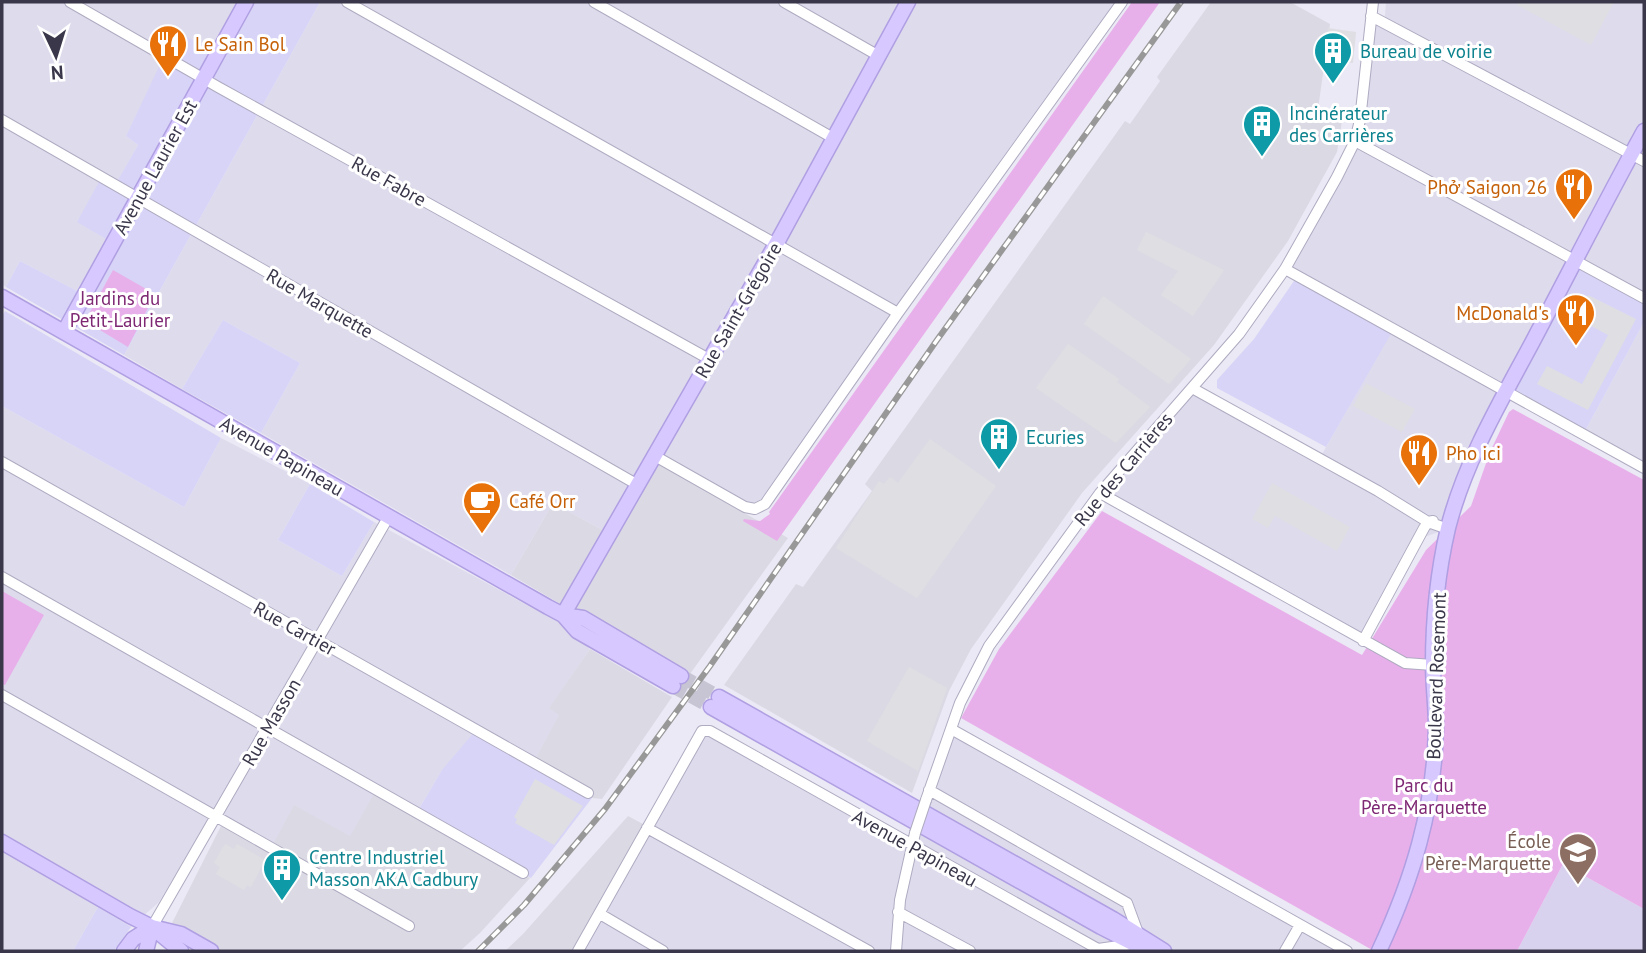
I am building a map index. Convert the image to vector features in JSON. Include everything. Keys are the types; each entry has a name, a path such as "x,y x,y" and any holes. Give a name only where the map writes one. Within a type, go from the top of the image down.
{"main road":[{"name":"Avenue Laurier Est","path":"64,332 246,2"},
{"name":"Rue Saint-Grégoire","path":"563,615 776,244 908,2"},
{"name":"Boulevard Rosemont","path":"1379,951 1401,904 1425,824 1436,727 1433,665 1437,603 1450,524 1476,451 1576,260 1638,157 1644,131"},
{"name":"Avenue Papineau","path":"2,297 563,615 577,631 677,681"},
{"name":"Avenue Papineau","path":"715,702 1135,938 1164,951"},
{"path":"2,842 152,927 181,951"},
{"path":"152,927 181,934 211,951"},
{"name":"Rue Masson","path":"124,951 133,939 152,927"},
{"name":"Rue Masson","path":"146,951 152,927"},
{"name":"Avenue Papineau","path":"1135,938 1149,951"}],"street":[{"name":"Rue Fabre","path":"70,2 709,359"},
{"path":"347,2 898,313"},
{"path":"594,2 833,138"},
{"path":"784,2 878,56"},
{"path":"655,456 745,508 755,509 765,504 898,313 1122,2"},
{"name":"Rue des Carrières","path":"896,951 898,912 915,833 960,703 989,646 1100,493 1239,334 1285,269 1355,141 1360,120 1373,2"},
{"path":"1371,16 1638,157"},
{"name":"Rue Marquette","path":"2,120 639,485"},
{"path":"1355,141 1644,298"},
{"path":"1285,269 1644,468"},
{"path":"1192,388 1369,486 1428,522 1450,524"},
{"name":"Rue Cartier","path":"2,462 588,793"},
{"path":"1100,493 1405,663 1433,665"},
{"name":"Rue Masson","path":"152,927 389,516"},
{"path":"1363,641 1428,522"},
{"path":"2,577 523,873"},
{"path":"2,695 409,926"},
{"path":"951,729 1347,951"},
{"name":"Avenue Papineau","path":"647,828 702,731 710,731 1098,949 1135,938"},
{"path":"928,795 1127,903 1135,938"},
{"path":"578,951 647,828 869,951"},
{"path":"898,912 970,951"},
{"path":"600,914 663,951"},
{"path":"1285,951 1300,925"}],"shaded area":[{"path":"2,2 248,2 218,54 177,32 126,136 138,145 114,188 77,221 106,239 77,291 20,261 6,287 2,284"},
{"path":"248,2 320,2 124,355 6,287 20,261 77,291 106,239 77,222 100,180 114,187 138,145 126,136 176,31 218,54"},
{"path":"320,2 1120,2 755,507 651,460 608,533 553,503 511,575 261,433 300,363 223,320 182,389 124,355"},
{"path":"1211,2 1290,2 1330,24 1318,109 1342,121 1337,152 1288,241 1214,345 1082,493 971,649 949,691 912,793 724,685 796,584 803,587 872,491 865,484 1125,121 1130,124 1160,81 1157,77"},
{"path":"1386,2 1644,2 1644,126 1508,388 1585,431 1644,322 1644,470 1507,395 1448,529 1418,539 1363,641 1103,492 1147,441 1194,393 1321,456 1391,332 1285,269 1358,142 1373,20 1384,26"},
{"path":"1519,2 1614,2 1591,45 1517,5"},
{"path":"1328,28 1356,32 1353,63 1324,60"},
{"path":"1644,132 1644,298 1583,265 1579,253"},
{"path":"1146,232 1224,270 1193,316 1161,295 1178,271 1137,250"},
{"path":"1574,261 1644,298 1644,322 1585,431 1507,388"},
{"path":"1296,278 1392,332 1326,447 1217,388 1217,380 1254,339"},
{"path":"1588,295 1636,319 1588,410 1537,384 1547,366 1582,384 1608,335 1576,318"},
{"path":"1103,296 1191,359 1169,384 1084,324"},
{"path":"5,311 221,438 184,507 2,406 2,316"},
{"path":"223,320 300,363 261,433 182,389"},
{"path":"1068,344 1119,379 1117,382 1150,407 1116,443 1036,388"},
{"path":"1366,383 1415,409 1402,432 1353,406"},
{"path":"2,406 184,507 221,438 310,484 278,540 342,576 374,522 560,623 590,649 550,708 560,715 533,763 442,770 416,814 350,836 271,848 211,815 159,902 131,927 98,907 73,951 2,951"},
{"path":"930,439 996,486 917,598 836,548 879,481 884,484 890,477 898,483"},
{"path":"651,459 788,538 687,678 511,575 553,503 608,533"},
{"path":"1272,483 1350,527 1337,551 1275,516 1268,528 1252,519"},
{"path":"310,484 374,522 342,576 278,540"},
{"path":"590,649 672,697 602,799 592,798 533,763 559,715 549,708"},
{"path":"909,667 947,688 918,771 867,741"},
{"path":"951,729 1340,951 572,951 702,731 913,846"},
{"path":"476,730 592,798 531,878 416,814 442,770"},
{"path":"535,779 583,806 554,845 515,823 517,819 514,817"},
{"path":"375,792 530,878 460,951 222,951 172,923 223,822 271,848 294,805 350,836"},
{"path":"628,816 645,825 572,951 505,951 523,934"},
{"path":"225,844 234,849 237,844 265,860 251,887 247,885 244,890 216,874 220,867 214,863"},
{"name":"École Père-Marquette","path":"1563,864 1644,909 1644,951 1517,951"},
{"path":"98,907 131,927 114,951 73,951"}],"green space":[{"path":"1132,2 1160,2 777,541 743,521 760,521 770,514"},
{"name":"Jardins du Petit-Laurier","path":"113,270 155,294 128,347 85,321"},
{"name":"Parc du Père-Marquette","path":"1513,409 1644,480 1644,909 1563,864 1517,951 1374,951 961,718 999,649 1102,511 1362,655 1426,550 1471,506 1490,452 1509,412"},
{"path":"2,591 44,615 5,685 2,684"}],"tunnel":[{"path":"681,676 719,697"},
{"path":"673,686 711,707"}],"railway":[{"path":"478,951 524,905 605,809 710,666 937,340 1181,2"}],"place":[{"name":"Le Sain Bol","path":"168,78"},
{"name":"Bureau de voirie","path":"1333,85"},
{"name":"Incinérateur des Carrières","path":"1262,158"},
{"name":"Phở Saigon 26","path":"1574,221"},
{"name":"McDonald's","path":"1576,347"},
{"name":"Ecuries","path":"999,471"},
{"name":"Pho ici","path":"1419,487"},
{"name":"Café Orr","path":"482,535"},
{"name":"École Père-Marquette","path":"1578,886"},
{"name":"Centre Industriel Masson AKA Cadbury","path":"282,902"}]}
